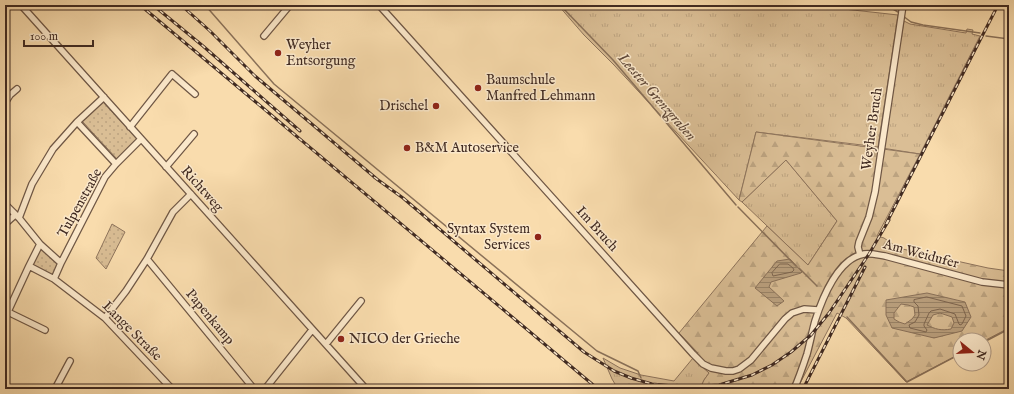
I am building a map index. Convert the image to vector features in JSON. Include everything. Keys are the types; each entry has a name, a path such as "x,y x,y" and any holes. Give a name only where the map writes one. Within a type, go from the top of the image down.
{"street":[{"path":"264,36 290,5"},
{"name":"Im Bruch","path":"379,5 703,364 720,370 733,371 739,369 751,360 785,319 792,313 804,309 818,310"},
{"name":"Weyher Bruch","path":"860,255 858,247 859,242 869,217 875,192 903,5"},
{"name":"Richtweg","path":"23,6 366,389"},
{"path":"130,127 172,74 195,94"},
{"path":"5,103 10,95 17,89"},
{"path":"5,224 18,216 32,184 52,150 77,122 104,98"},
{"path":"77,122 116,164"},
{"path":"166,167 194,134"},
{"name":"Tulpenstraße","path":"61,264 105,177 141,139"},
{"path":"105,318 126,291 147,259 173,212 191,194"},
{"path":"5,204 18,216 40,244 61,264 54,279"},
{"path":"5,318 40,244"},
{"name":"Am Weidufer","path":"860,255 872,254 885,256 982,282 1009,285"},
{"path":"794,389 802,368 818,310 830,285 840,269 848,261 860,255"},
{"name":"Papenkamp","path":"147,259 254,389"},
{"name":"Lange Straße","path":"29,266 54,279 105,318 172,389"},
{"path":"326,344 362,301"},
{"path":"8,312 45,330"},
{"path":"265,389 312,330"},
{"path":"55,389 70,361"}],"green space":[{"path":"558,5 808,5 898,15 878,147 756,132 739,200 614,65 584,35"},
{"path":"904,21 910,24 966,33 967,29 973,30 972,34 980,36 920,154 882,148"},
{"path":"103,102 138,140 117,159 82,121"},
{"path":"756,132 920,154 877,236 884,238 898,248 988,268 1009,271 1009,329 992,337 992,332 952,332 952,358 906,382 846,318 837,313 797,389 700,389 709,373 693,358 698,353 679,333 767,226 808,265 837,221 786,160 742,202 739,200"},
{"path":"786,160 837,221 808,265 742,202"},
{"path":"112,224 125,232 106,269 96,258"},
{"path":"41,245 60,264 53,278 30,266"},
{"path":"603,358 620,368 641,375 674,381 693,358 709,373 700,389 618,389"}],"water":[{"path":"790,259 802,272 771,282 769,287 784,301 777,306 755,288 777,261"},
{"path":"927,293 965,302 971,317 962,331 952,332 952,334 934,338 892,328 886,315 886,300","holes":["901,304 914,307 915,315 912,319 905,324 894,319 894,313","940,313 952,317 954,323 951,329 944,330 927,325 933,315"]}],"waterway":[{"path":"205,5 274,84 597,351 638,371 641,378"},
{"name":"Leester Grenzgraben","path":"560,5 613,60 736,205"},
{"path":"868,5 893,9 898,12"},
{"path":"903,16 911,22 923,25 980,33"},
{"path":"986,36 1009,39"},
{"name":"Leester Grenzgraben","path":"738,207 796,266"},
{"name":"Leester Grenzgraben","path":"799,268 817,286"},
{"name":"Leester Grenzgraben","path":"847,317 907,382 952,358"},
{"name":"Leester Grenzgraben","path":"992,338 1009,330"},
{"path":"644,384 647,389"}],"railway":[{"path":"140,5 598,389"},
{"path":"153,5 203,46 300,131"},
{"path":"181,5 210,31 255,76 378,180"},
{"path":"886,224 998,5"},
{"path":"374,177 403,198 584,352 614,371 631,378 652,384 685,387 719,385 752,375 772,365 791,352 811,335 829,313 869,254 889,220"},
{"path":"803,389 865,267"}],"place":[{"name":"Weyher Entsorgung","path":"278,53"},
{"name":"Baumschule Manfred Lehmann","path":"478,88"},
{"name":"Drischel","path":"436,106"},
{"name":"B&M Autoservice","path":"407,148"},
{"name":"Syntax System Services","path":"538,237"},
{"name":"NICO der Grieche","path":"341,339"}]}
